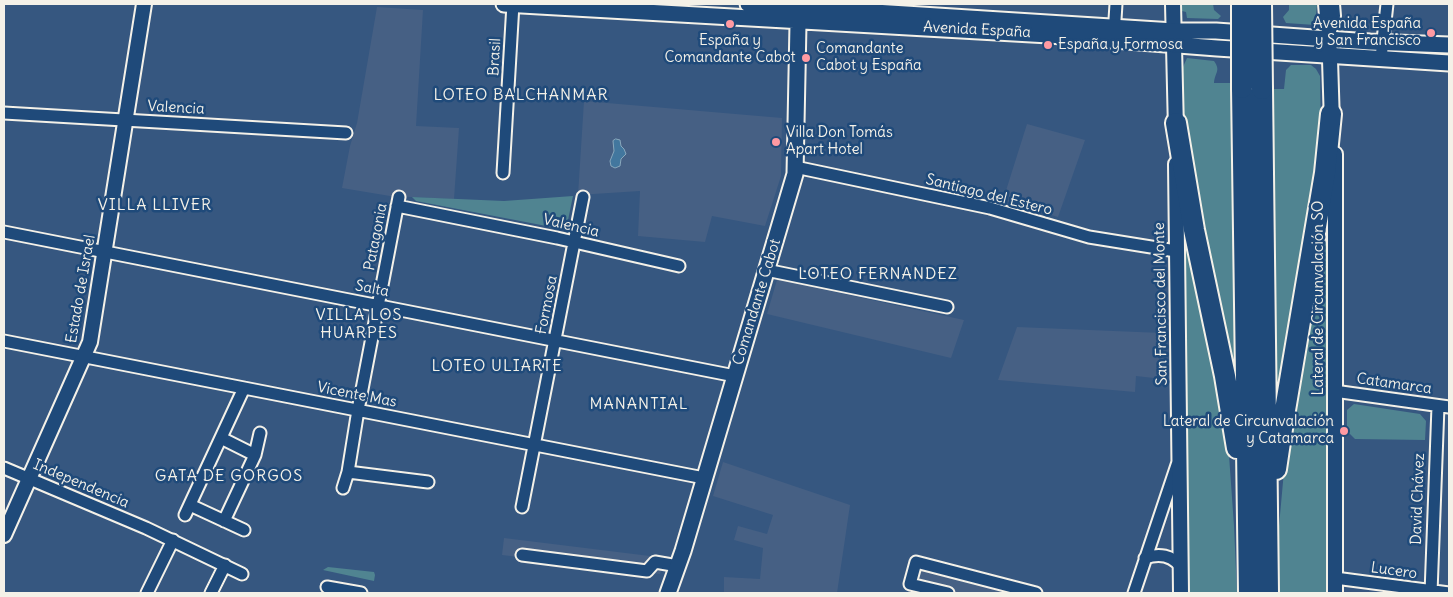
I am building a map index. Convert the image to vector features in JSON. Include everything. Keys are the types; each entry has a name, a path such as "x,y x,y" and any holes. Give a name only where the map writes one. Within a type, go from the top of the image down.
{"highway":[{"path":"1242,4 1252,89 1267,584"},
{"path":"1249,593 1252,89 1261,4"},
{"path":"1267,584 1282,422 1324,180 1331,114"},
{"path":"1176,123 1194,230 1231,409 1248,539"}],"main road":[{"name":"Avenida España","path":"504,4 802,10"},
{"name":"Avenida España","path":"748,4 802,10 1174,37 1217,48 1449,63"},
{"name":"Comandante Cabot","path":"668,593 678,566 795,174 798,24 802,10"},
{"name":"Avenida España","path":"1174,37 1216,31 1449,45"}],"street":[{"name":"Estado de Israel","path":"4,536 90,342 144,4"},
{"name":"Brasil","path":"503,173 513,4"},
{"path":"1114,33 1116,4"},
{"path":"1173,4 1174,37"},
{"path":"1381,58 1387,4"},
{"name":"Lateral de Circunvalación SO","path":"1330,8 1331,114 1335,162 1335,593"},
{"name":"San Francisco del Monte","path":"1134,593 1180,459 1174,37"},
{"name":"Valencia","path":"4,113 346,134"},
{"name":"Santiago del Estero","path":"795,167 990,208 1089,237 1176,251"},
{"name":"Formosa","path":"522,507 584,198"},
{"name":"Valencia","path":"398,202 679,266"},
{"name":"Patagonia","path":"343,488 348,472 398,202"},
{"name":"Salta","path":"4,232 735,376"},
{"path":"766,270 947,307"},
{"name":"Vicente Mas","path":"4,341 704,478"},
{"path":"244,388 187,510 224,520 244,530"},
{"name":"Catamarca","path":"1334,391 1444,406"},
{"name":"David Chávez","path":"1431,592 1444,406"},
{"path":"224,520 256,455 260,434"},
{"path":"221,438 256,455"},
{"path":"1180,459 1181,593"},
{"name":"Independencia","path":"4,468 173,540 242,574"},
{"path":"348,472 428,482"},
{"path":"147,593 173,540"},
{"path":"1145,558 1156,554 1167,556 1175,560 1181,567"},
{"path":"522,555 647,571 655,562 678,566"},
{"path":"948,593 910,584 916,562 1036,593"},
{"path":"211,593 224,565"},
{"name":"Lucero","path":"1335,578 1449,593"},
{"path":"327,586 361,593"}],"shaded area":[{"path":"377,7 423,10 416,126 459,128 454,199 390,196 342,188 350,146 357,123"},
{"path":"584,101 782,118 781,176 765,226 712,216 705,242 638,236 640,191 578,195"},
{"path":"1027,124 1085,140 1058,217 1003,200"},
{"path":"616,139 620,140 626,154 621,159 620,166 615,168 611,166 610,161 614,151 613,141"},
{"path":"777,280 964,320 951,358 767,314"},
{"path":"1017,327 1162,333 1163,379 1136,376 1135,392 998,380"},
{"path":"723,462 850,505 837,593 724,593 724,577 760,579 763,548 734,540 738,526 767,534 773,515 713,496"},
{"path":"504,538 666,558 660,574 502,555"},
{"path":"909,559 1048,593 938,593 902,584"}],"green space":[{"path":"1182,4 1213,4 1214,10 1221,16 1218,19 1187,18 1186,12 1182,11"},
{"path":"1289,4 1317,4 1315,25 1286,23 1283,17 1289,10"},
{"path":"1187,58 1214,61 1217,69 1214,83 1232,83 1233,88 1237,402 1185,146 1182,76"},
{"path":"1291,65 1311,65 1320,76 1321,136 1276,415 1274,386 1271,89 1284,89 1286,70"},
{"path":"1182,191 1228,441 1237,593 1188,593 1187,388"},
{"path":"573,196 567,225 562,229 416,201 412,197 504,201"},
{"path":"1329,204 1326,393 1327,593 1277,593 1279,526 1285,460"},
{"path":"1354,404 1420,414 1426,421 1425,440 1355,439 1347,431 1347,410"},
{"path":"328,567 374,572 374,581 323,570"}],"place":[{"name":"España y Comandante Cabot","path":"730,24"},
{"name":"Avenida España y San Francisco","path":"1431,33"},
{"name":"España y Formosa","path":"1048,45"},
{"name":"Comandante Cabot y España","path":"806,58"},
{"name":"Villa Don Tomás Apart Hotel","path":"776,142"},
{"name":"Lateral de Circunvalación y Catamarca","path":"1344,431"}],"district":[{"name":"LOTEO BALCHANMAR","path":"521,95"},
{"name":"VILLA LLIVER","path":"155,205"},
{"name":"LOTEO FERNANDEZ","path":"878,274"},
{"name":"VILLA LOS HUARPES","path":"359,324"},
{"name":"LOTEO ULIARTE","path":"497,366"},
{"name":"MANANTIAL","path":"639,404"},
{"name":"GATA DE GORGOS","path":"229,476"}]}
